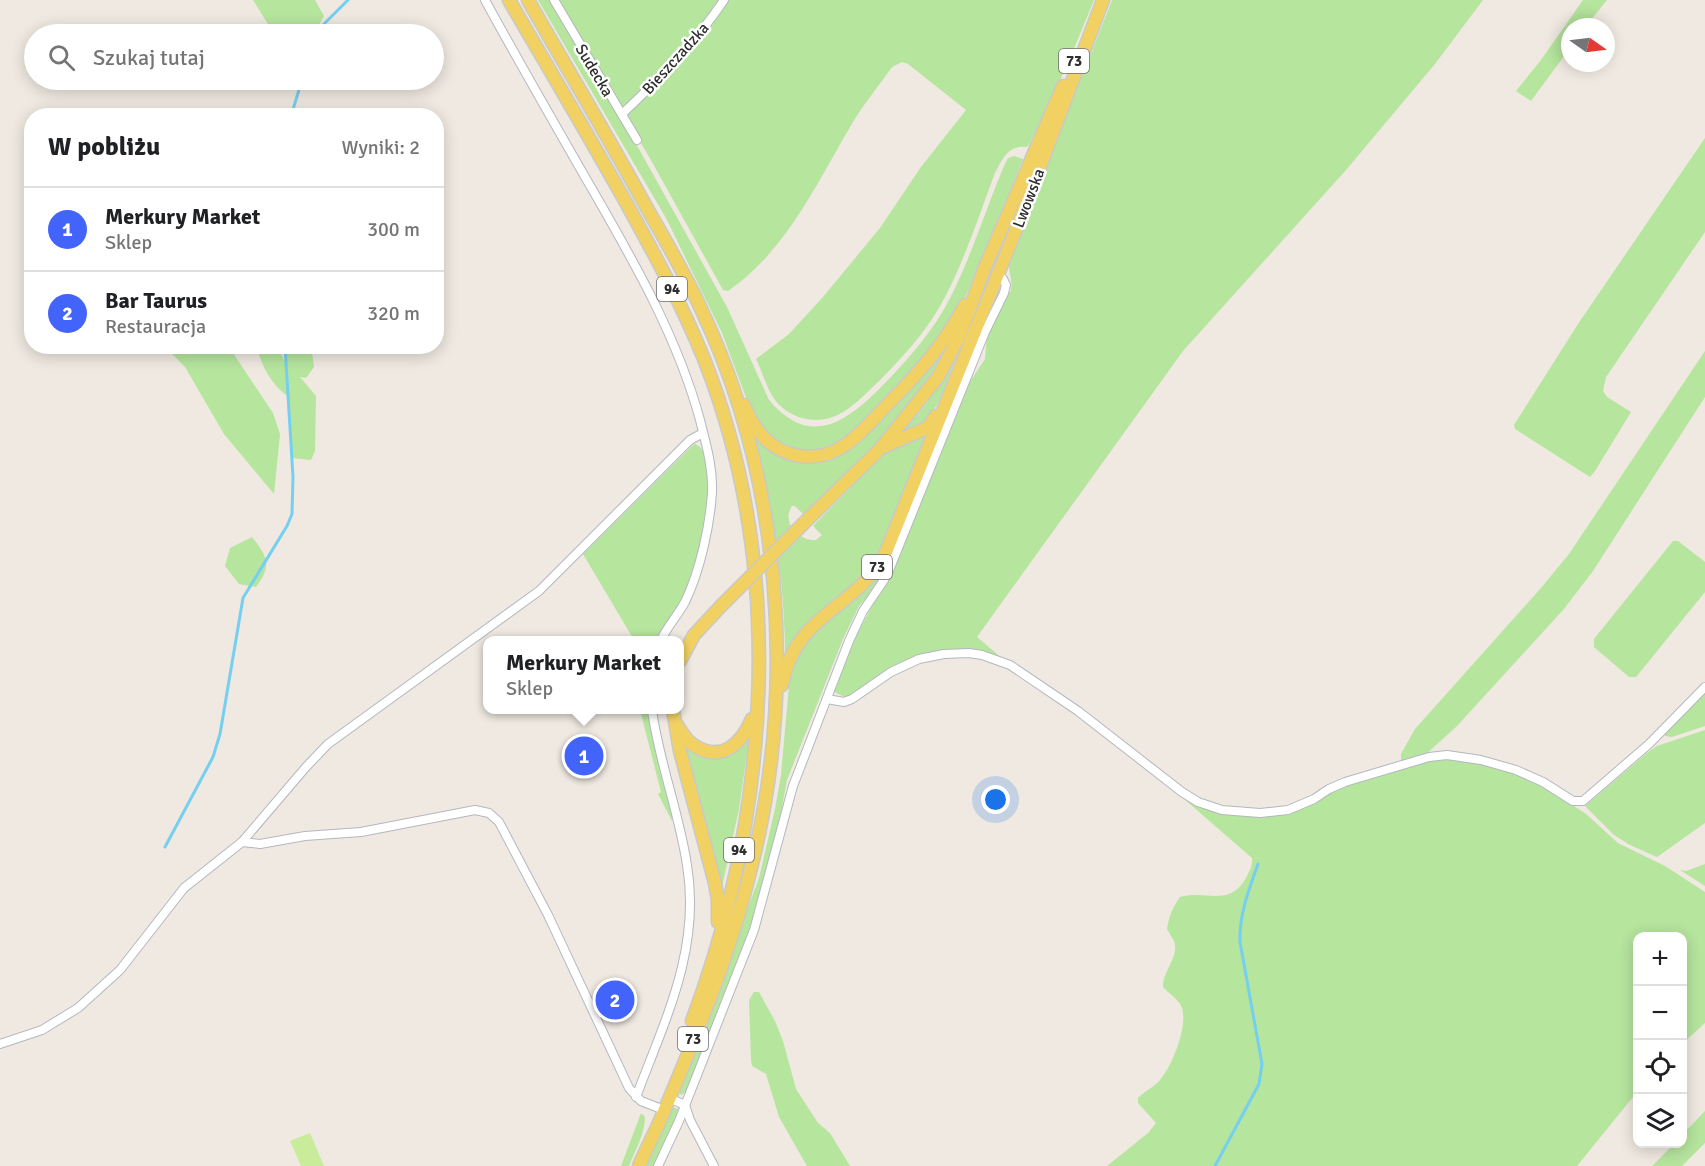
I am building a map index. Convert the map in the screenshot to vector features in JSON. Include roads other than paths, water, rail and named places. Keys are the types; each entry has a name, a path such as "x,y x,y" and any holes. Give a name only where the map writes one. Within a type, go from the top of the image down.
{"main road":[{"name":"94","path":"509,0 603,162 668,281 690,327 716,393 735,456 747,510 753,548 758,688 746,814 729,898 717,943"},
{"name":"94","path":"528,0 662,234 703,312 729,378 760,492 772,568 777,646 776,715"},
{"name":"Lwowska","path":"985,267 1046,123 1102,0"},
{"name":"Lwowska","path":"948,394 998,274 1102,0"},
{"name":"73","path":"684,654 694,635 720,607 880,449 938,377 960,335 985,267"},
{"path":"729,378 759,433 774,447 802,457 826,455 858,435 919,373 942,342 985,267"},
{"name":"73","path":"639,1166 669,1098 724,958 751,870 768,786 776,715 787,662 797,643 817,620 859,589 880,564 918,474 948,394"},
{"path":"880,449 927,428 948,394"},
{"name":"73","path":"674,716 691,744 705,749 724,751 734,747 747,732 758,688"},
{"name":"73","path":"646,1149 658,1108 695,1011 717,943 718,900 715,883 683,762 674,716"}],"street":[{"path":"485,0 524,73 644,281 677,352 703,433 712,473 709,513 692,586 663,636"},
{"name":"Sudecka","path":"554,0 637,140"},
{"name":"Bieszczadzka","path":"622,114 667,70 724,0"},
{"path":"658,1166 685,1105 754,930 788,802 827,699 863,611 890,568 985,332 1004,293 1006,285 998,274 985,267"},
{"path":"0,1044 42,1030 78,1008 120,970 184,888 242,842 328,744 539,591 690,440 703,433"},
{"path":"827,699 844,702 852,699 891,672 919,659 959,653 982,655 1010,665 1048,690 1190,798 1222,810 1260,813 1288,810 1305,804 1345,782 1429,757 1447,756 1481,760 1516,770 1543,782 1572,801 1583,801 1649,744 1705,687"},
{"path":"636,1097 681,978 691,915 691,890 685,850 653,714"},
{"path":"242,842 260,844 305,836 361,832 475,810 489,813 499,822 543,905 629,1088 636,1097 658,1108"},
{"path":"669,1098 685,1105 690,1120 714,1166"}],"waterway":[{"path":"324,24 348,0"},
{"path":"293,108 299,90"},
{"path":"165,847 213,757 220,734 243,598 292,514 293,477 285,354"},
{"path":"1215,1166 1259,1084 1262,1064 1240,942 1243,912 1258,864"}],"place":[{"name":"Merkury Market","path":"584,756"},
{"name":"Bar Taurus","path":"615,1000"}]}
